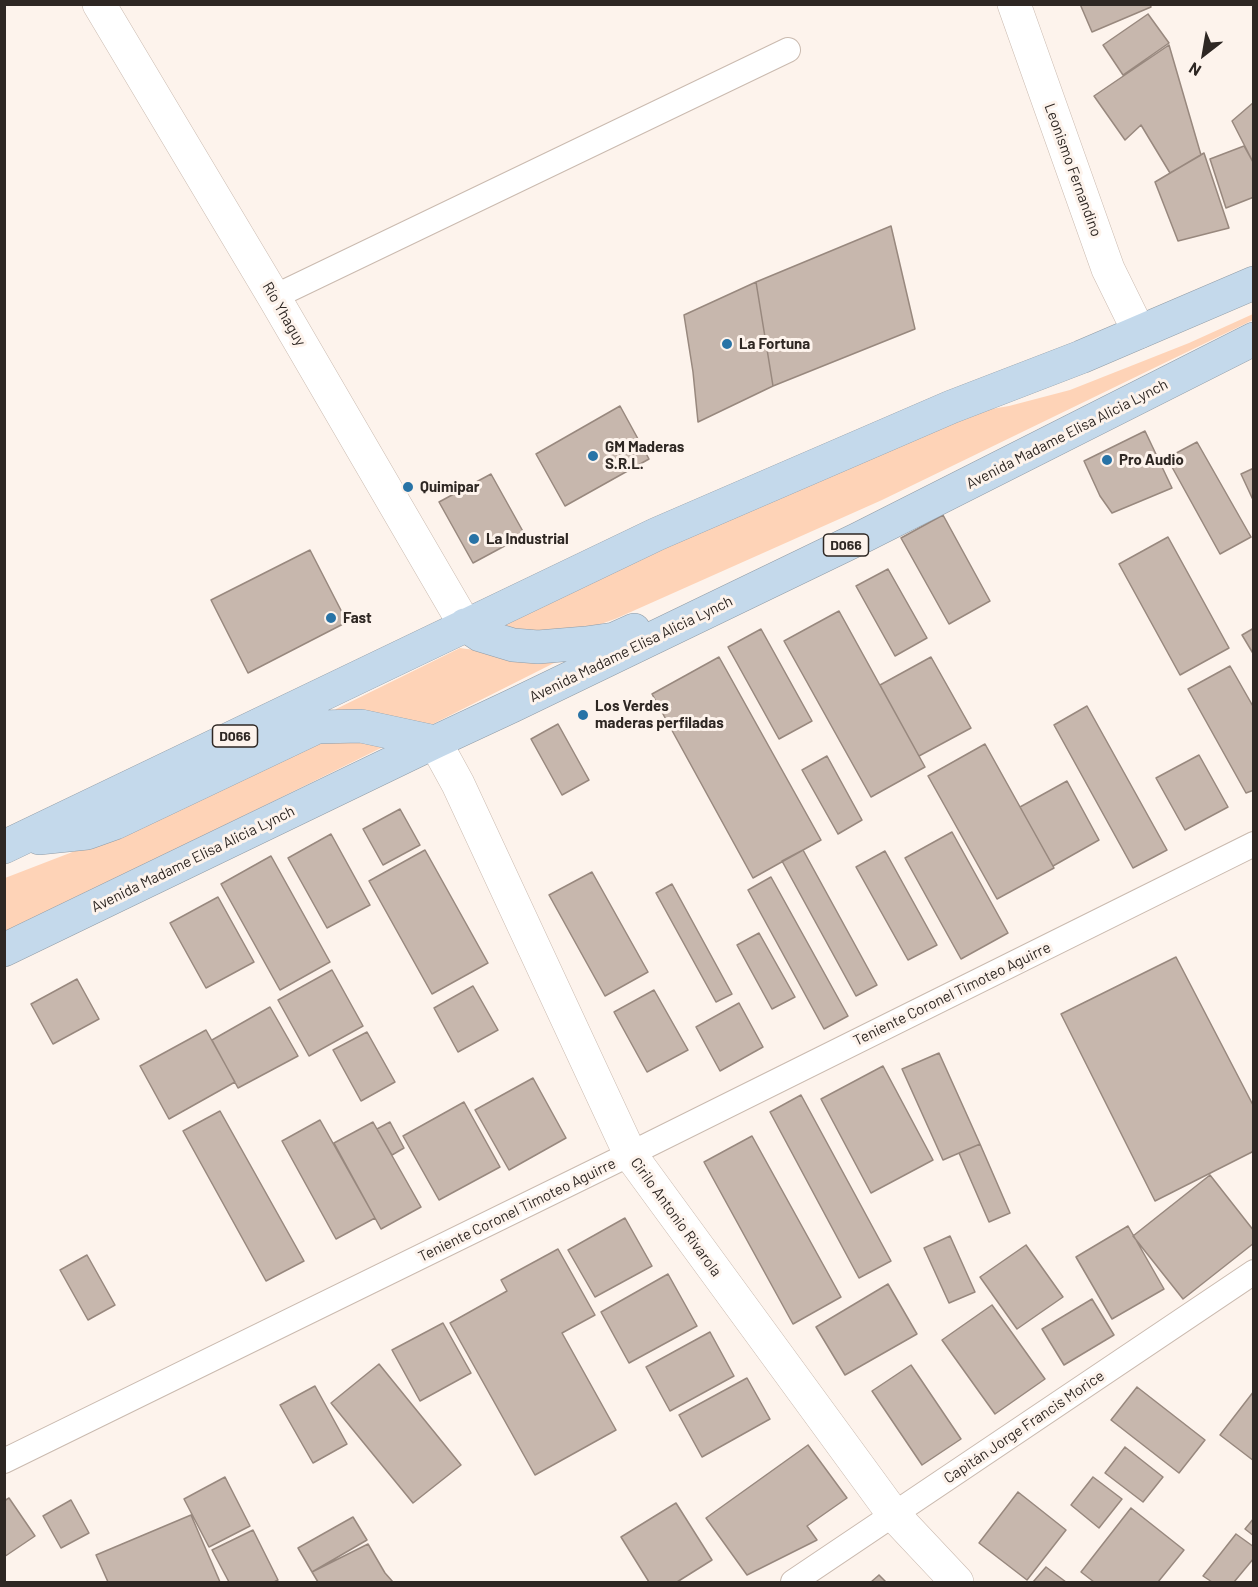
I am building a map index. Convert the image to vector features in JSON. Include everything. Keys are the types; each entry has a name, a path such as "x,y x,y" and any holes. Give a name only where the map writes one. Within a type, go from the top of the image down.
{"highway":[{"name":"D066","path":"11,844 657,534 951,407 1081,357 1254,283"},
{"name":"Avenida Madame Elisa Alicia Lynch","path":"4,950 858,539 1254,339"},
{"path":"465,625 480,634 513,645 538,647 614,639 814,547 858,539"},
{"path":"11,844 87,833 317,727 361,726 435,742"}],"street":[{"name":"Río Yhaguy","path":"99,4 274,297 465,625"},
{"name":"Leonismo Fernandino","path":"1014,4 1108,269 1139,332"},
{"path":"274,297 788,50"},
{"name":"Cirilo Antonio Rivarola","path":"435,742 458,784 630,1154 894,1515 957,1582"},
{"name":"Teniente Coronel Timoteo Aguirre","path":"4,1461 1254,844"},
{"name":"Capitán Jorge Francis Morice","path":"793,1582 1254,1272"}],"shaded area":[{"path":"1253,314 1253,320 882,500 615,619 581,631 542,635 499,626 859,458 974,412 1009,406 1070,390 1189,343"},
{"path":"460,648 519,656 564,658 427,727 333,712 336,709"},
{"path":"351,738 383,747 5,934 5,878 101,841 312,743"}],"building":[{"path":"1080,4 1150,4 1151,7 1092,32"},
{"path":"1148,14 1169,43 1123,75 1103,45"},
{"path":"1169,45 1201,155 1170,173 1141,125 1125,140 1094,96"},
{"path":"1254,102 1254,164 1232,121"},
{"path":"1244,146 1254,164 1254,197 1226,208 1210,159"},
{"path":"1204,153 1229,228 1178,241 1155,182"},
{"path":"891,226 915,329 773,386 756,282"},
{"name":"La Fortuna","path":"756,282 773,386 698,422 684,315"},
{"name":"GM Maderas S.R.L.","path":"620,406 649,459 565,506 536,454"},
{"path":"1145,431 1172,488 1112,513 1100,496 1084,461"},
{"path":"1197,442 1251,537 1220,554 1167,458"},
{"path":"1254,468 1254,502 1241,474"},
{"path":"491,474 525,535 473,563 439,502"},
{"path":"943,515 990,601 949,624 901,538"},
{"path":"1168,537 1229,648 1180,675 1119,564"},
{"path":"310,550 347,622 248,673 211,600"},
{"path":"888,569 927,638 895,656 856,586"},
{"path":"839,611 925,767 871,797 784,641"},
{"path":"1254,628 1254,655 1242,635"},
{"path":"761,629 812,721 779,739 728,647"},
{"path":"719,657 821,840 753,878 652,694"},
{"path":"931,657 971,728 919,756 880,685"},
{"path":"1230,666 1254,708 1254,790 1246,793 1188,689"},
{"path":"1087,706 1167,850 1133,868 1054,725"},
{"path":"558,724 589,780 562,795 531,739"},
{"path":"985,744 1054,868 997,899 928,776"},
{"path":"1199,755 1228,807 1185,830 1156,778"},
{"path":"827,756 862,820 838,834 802,770"},
{"path":"1067,781 1099,840 1053,866 1020,807"},
{"path":"400,809 420,845 383,865 363,829"},
{"path":"952,832 1008,933 961,959 905,858"},
{"path":"331,834 370,905 327,928 288,858"},
{"path":"425,850 488,963 432,994 369,881"},
{"path":"803,850 877,985 856,996 782,861"},
{"path":"885,851 937,945 908,960 856,867"},
{"path":"271,856 330,962 280,990 221,884"},
{"path":"592,872 648,972 605,996 549,895"},
{"path":"771,877 848,1016 824,1029 748,890"},
{"path":"672,884 732,994 716,1002 656,893"},
{"path":"218,897 254,962 206,988 170,923"},
{"path":"759,933 795,997 772,1009 737,945"},
{"path":"1176,957 1254,1107 1254,1151 1155,1201 1061,1014"},
{"path":"332,970 363,1026 309,1056 278,1000"},
{"path":"77,979 99,1019 53,1044 31,1004"},
{"path":"473,986 498,1030 458,1052 434,1008"},
{"path":"654,990 688,1050 647,1072 614,1012"},
{"path":"739,1003 763,1047 720,1071 696,1027"},
{"path":"270,1007 298,1056 238,1088 212,1040"},
{"path":"206,1030 235,1082 169,1119 140,1066"},
{"path":"367,1032 395,1082 361,1101 333,1050"},
{"path":"939,1053 980,1144 943,1160 902,1069"},
{"path":"883,1066 933,1160 871,1193 821,1099"},
{"path":"533,1078 566,1138 509,1170 475,1110"},
{"path":"801,1095 891,1261 859,1278 770,1112"},
{"path":"464,1102 500,1167 439,1200 403,1136"},
{"path":"220,1111 304,1261 266,1281 183,1131"},
{"path":"320,1120 375,1218 336,1239 282,1141"},
{"path":"373,1122 421,1207 381,1229 334,1143"},
{"path":"390,1122 404,1148 392,1155 377,1129"},
{"path":"752,1136 841,1297 793,1324 704,1162"},
{"path":"980,1144 1010,1213 989,1222 959,1153"},
{"path":"1210,1175 1254,1231 1254,1243 1183,1299 1133,1236"},
{"path":"625,1218 652,1266 595,1297 568,1250"},
{"path":"1128,1226 1164,1289 1112,1319 1076,1257"},
{"path":"950,1236 975,1292 949,1303 924,1248"},
{"path":"1026,1245 1063,1297 1017,1329 980,1277"},
{"path":"558,1249 595,1315 562,1333 616,1430 535,1475 450,1323 507,1291 501,1280"},
{"path":"87,1255 115,1305 88,1320 60,1270"},
{"path":"668,1274 697,1326 629,1363 601,1312"},
{"path":"888,1284 917,1334 845,1375 816,1327"},
{"path":"1092,1299 1114,1335 1064,1365 1042,1329"},
{"path":"992,1305 1045,1379 995,1414 942,1340"},
{"path":"443,1323 471,1373 420,1401 392,1350"},
{"path":"710,1332 734,1376 670,1411 646,1367"},
{"path":"379,1364 461,1465 413,1503 331,1403"},
{"path":"911,1365 961,1439 922,1465 872,1391"},
{"path":"747,1378 770,1419 702,1457 679,1415"},
{"path":"315,1386 347,1444 313,1463 280,1405"},
{"path":"1137,1387 1205,1440 1179,1473 1111,1420"},
{"path":"1254,1391 1254,1461 1220,1435"},
{"path":"808,1445 847,1498 807,1526 817,1540 747,1575 706,1518"},
{"path":"1125,1447 1163,1477 1143,1502 1105,1473"},
{"path":"225,1477 250,1526 209,1547 184,1499"},
{"path":"1093,1477 1122,1499 1099,1528 1071,1505"},
{"path":"1018,1492 1066,1530 1027,1580 979,1543"},
{"path":"9,1498 35,1536 4,1557 4,1501"},
{"path":"71,1500 89,1533 61,1548 43,1516"},
{"path":"676,1503 712,1560 677,1582 649,1582 621,1537"},
{"path":"1131,1508 1184,1550 1158,1582 1094,1582 1081,1572"},
{"path":"191,1515 220,1582 108,1582 96,1555"},
{"path":"353,1517 367,1540 312,1572 298,1548"},
{"path":"1254,1518 1254,1536 1245,1529"},
{"path":"253,1530 278,1580 274,1582 229,1582 212,1550"},
{"path":"1236,1534 1254,1547 1254,1558 1234,1582 1212,1582 1203,1576"},
{"path":"368,1544 393,1582 318,1582 312,1572"},
{"path":"1046,1567 1066,1582 1033,1582"},
{"path":"879,1575 886,1582 871,1582"}],"place":[{"name":"La Fortuna","path":"727,344"},
{"name":"GM Maderas S.R.L.","path":"593,456"},
{"name":"Pro Audio","path":"1107,460"},
{"name":"Quimipar","path":"408,487"},
{"name":"La Industrial","path":"474,539"},
{"name":"Fast","path":"331,618"},
{"name":"Los Verdes maderas perfiladas","path":"583,715"}]}
